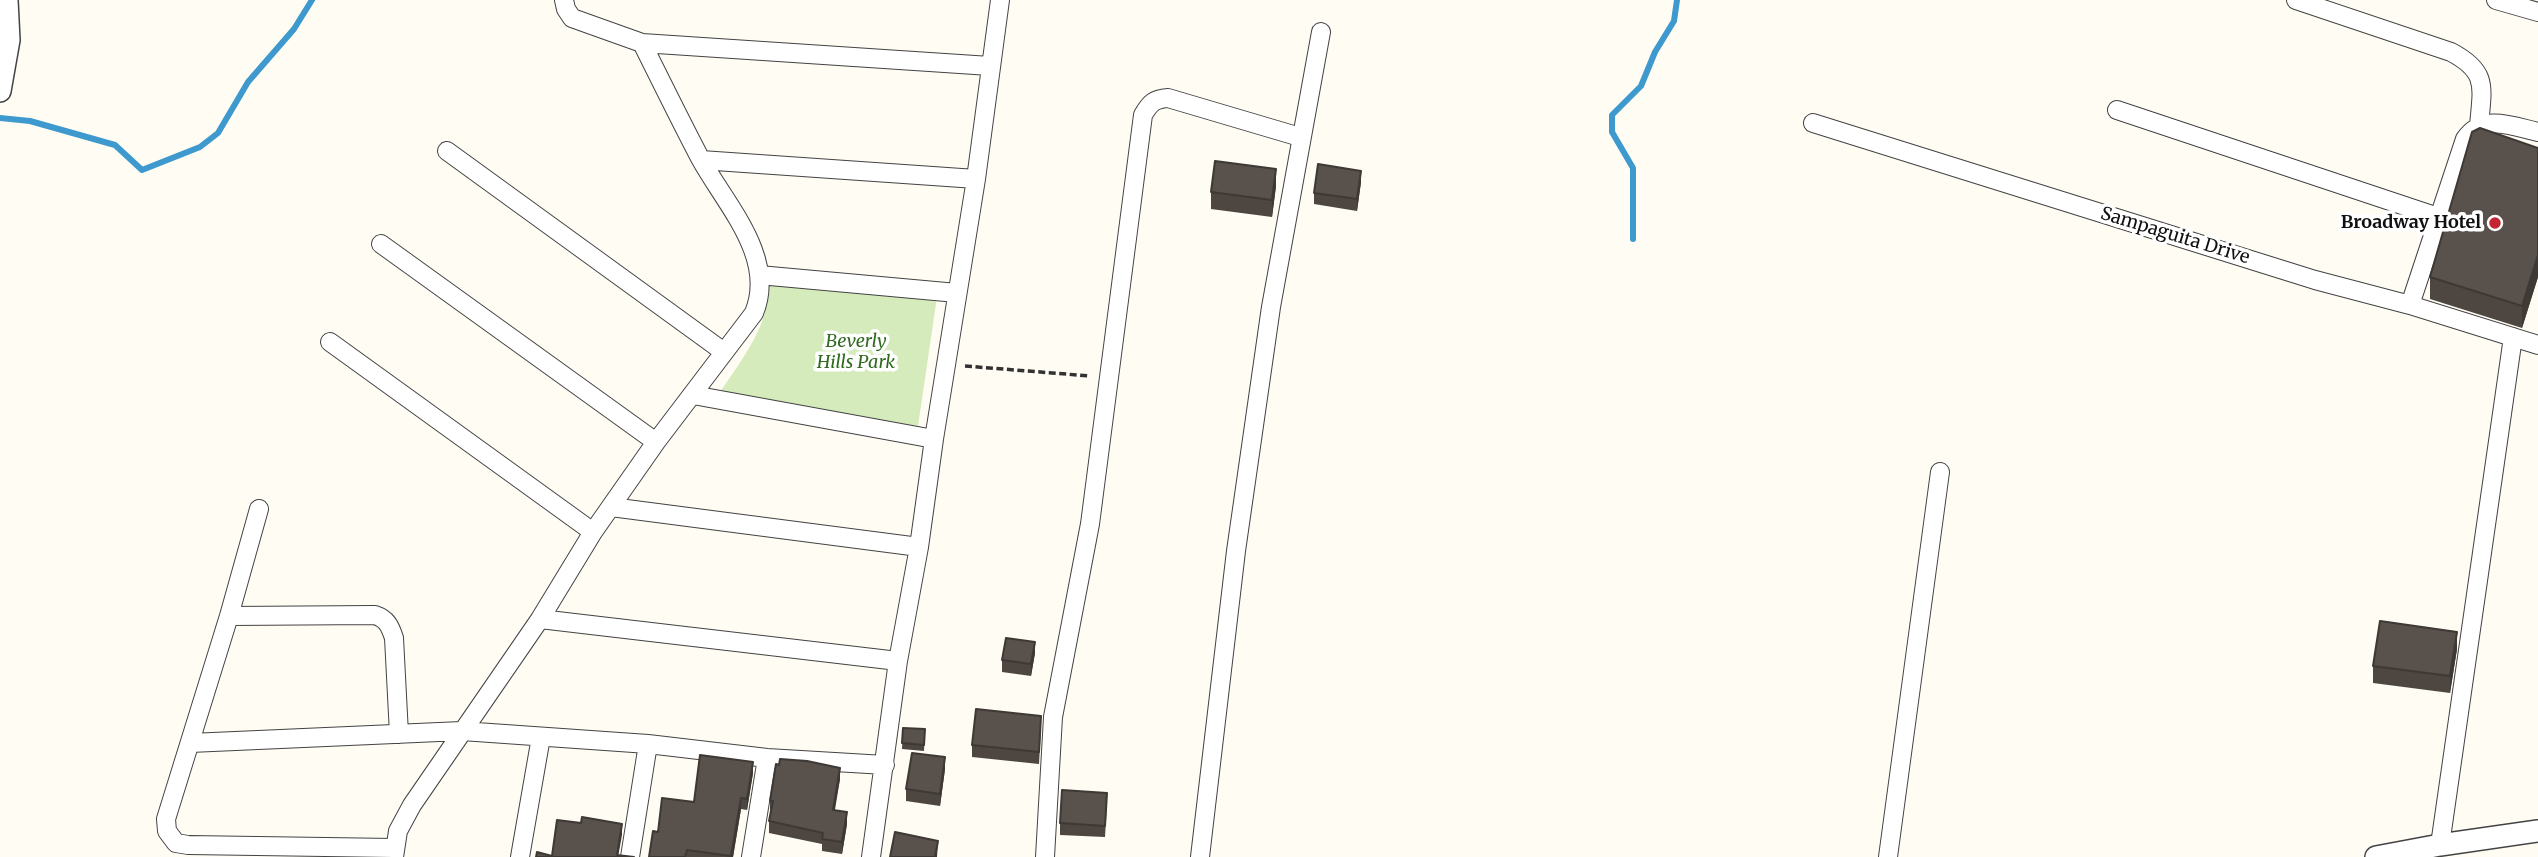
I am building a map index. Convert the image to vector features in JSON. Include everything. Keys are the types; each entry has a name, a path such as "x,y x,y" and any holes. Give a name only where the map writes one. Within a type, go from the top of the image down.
{"street":[{"path":"0,91 9,40 7,0"},
{"path":"564,0 572,18 642,43 989,66"},
{"path":"871,857 898,661 919,547 976,179 989,66 1000,0"},
{"path":"2296,0 2451,52 2468,61 2477,70 2481,84 2479,126"},
{"path":"2496,0 2538,12"},
{"path":"1200,857 1236,551 1271,307 1321,32"},
{"path":"259,509 229,616 166,818 167,831 176,844 394,852 398,831 412,805 540,619 593,532 656,442 754,313 760,300 757,264 740,222 701,160 642,43"},
{"path":"1045,857 1053,717 1090,524 1143,116 1150,103 1168,98 1300,137"},
{"path":"2117,110 2438,217"},
{"path":"2410,305 2465,139 2471,130 2491,122 2538,132"},
{"name":"Sampaguita Drive","path":"1814,123 2315,280 2410,305 2538,345"},
{"path":"447,151 724,352"},
{"path":"701,160 976,179"},
{"path":"381,244 656,442"},
{"path":"759,275 957,293"},
{"path":"2440,845 2513,337"},
{"path":"330,342 593,532"},
{"path":"693,395 934,439"},
{"path":"1888,857 1940,472"},
{"path":"611,507 919,547"},
{"path":"229,616 375,615 384,618 394,638 399,734"},
{"path":"540,619 898,661"},
{"path":"190,743 462,731 648,744 767,758 885,765"},
{"path":"520,857 541,737"},
{"path":"630,857 648,744"},
{"path":"751,857 767,758"},
{"path":"2376,857 2538,831"}],"path":[{"path":"946,365 1108,377"}],"green space":[{"name":"Beverly Hills Park","path":"762,281 937,297 918,426 719,394 749,348 762,321 766,297"}],"building":[{"name":"Broadway Hotel","path":"2480,128 2538,148 2538,255 2522,306 2430,277 2472,132"},
{"path":"1215,161 1276,169 1272,200 1211,192"},
{"path":"1318,164 1361,171 1357,199 1314,193"},
{"path":"2380,621 2457,632 2450,676 2373,666"},
{"path":"1006,638 1035,642 1031,664 1002,660"},
{"path":"976,709 1041,716 1039,752 972,745"},
{"path":"903,728 925,729 924,745 902,743"},
{"path":"912,753 945,757 940,794 906,789"},
{"path":"700,755 753,762 747,799 741,798 731,856 687,850 685,857 649,857 653,831 658,832 662,798 694,802"},
{"path":"780,759 840,768 833,810 847,812 842,842 822,839 823,833 769,821 776,764 779,765"},
{"path":"1062,790 1107,793 1105,826 1060,823"},
{"path":"582,817 622,824 617,855 634,857 536,857 537,852 552,856 557,820 581,823"},
{"path":"895,832 938,841 935,857 890,857"}],"waterway":[{"path":"0,118 30,121 115,145 142,170 200,147 218,133 248,82 294,29 312,0"},
{"path":"1633,239 1633,168 1612,132 1612,115 1641,86 1655,52 1674,21 1677,0"}],"place":[{"name":"Broadway Hotel","path":"2495,223"}]}
